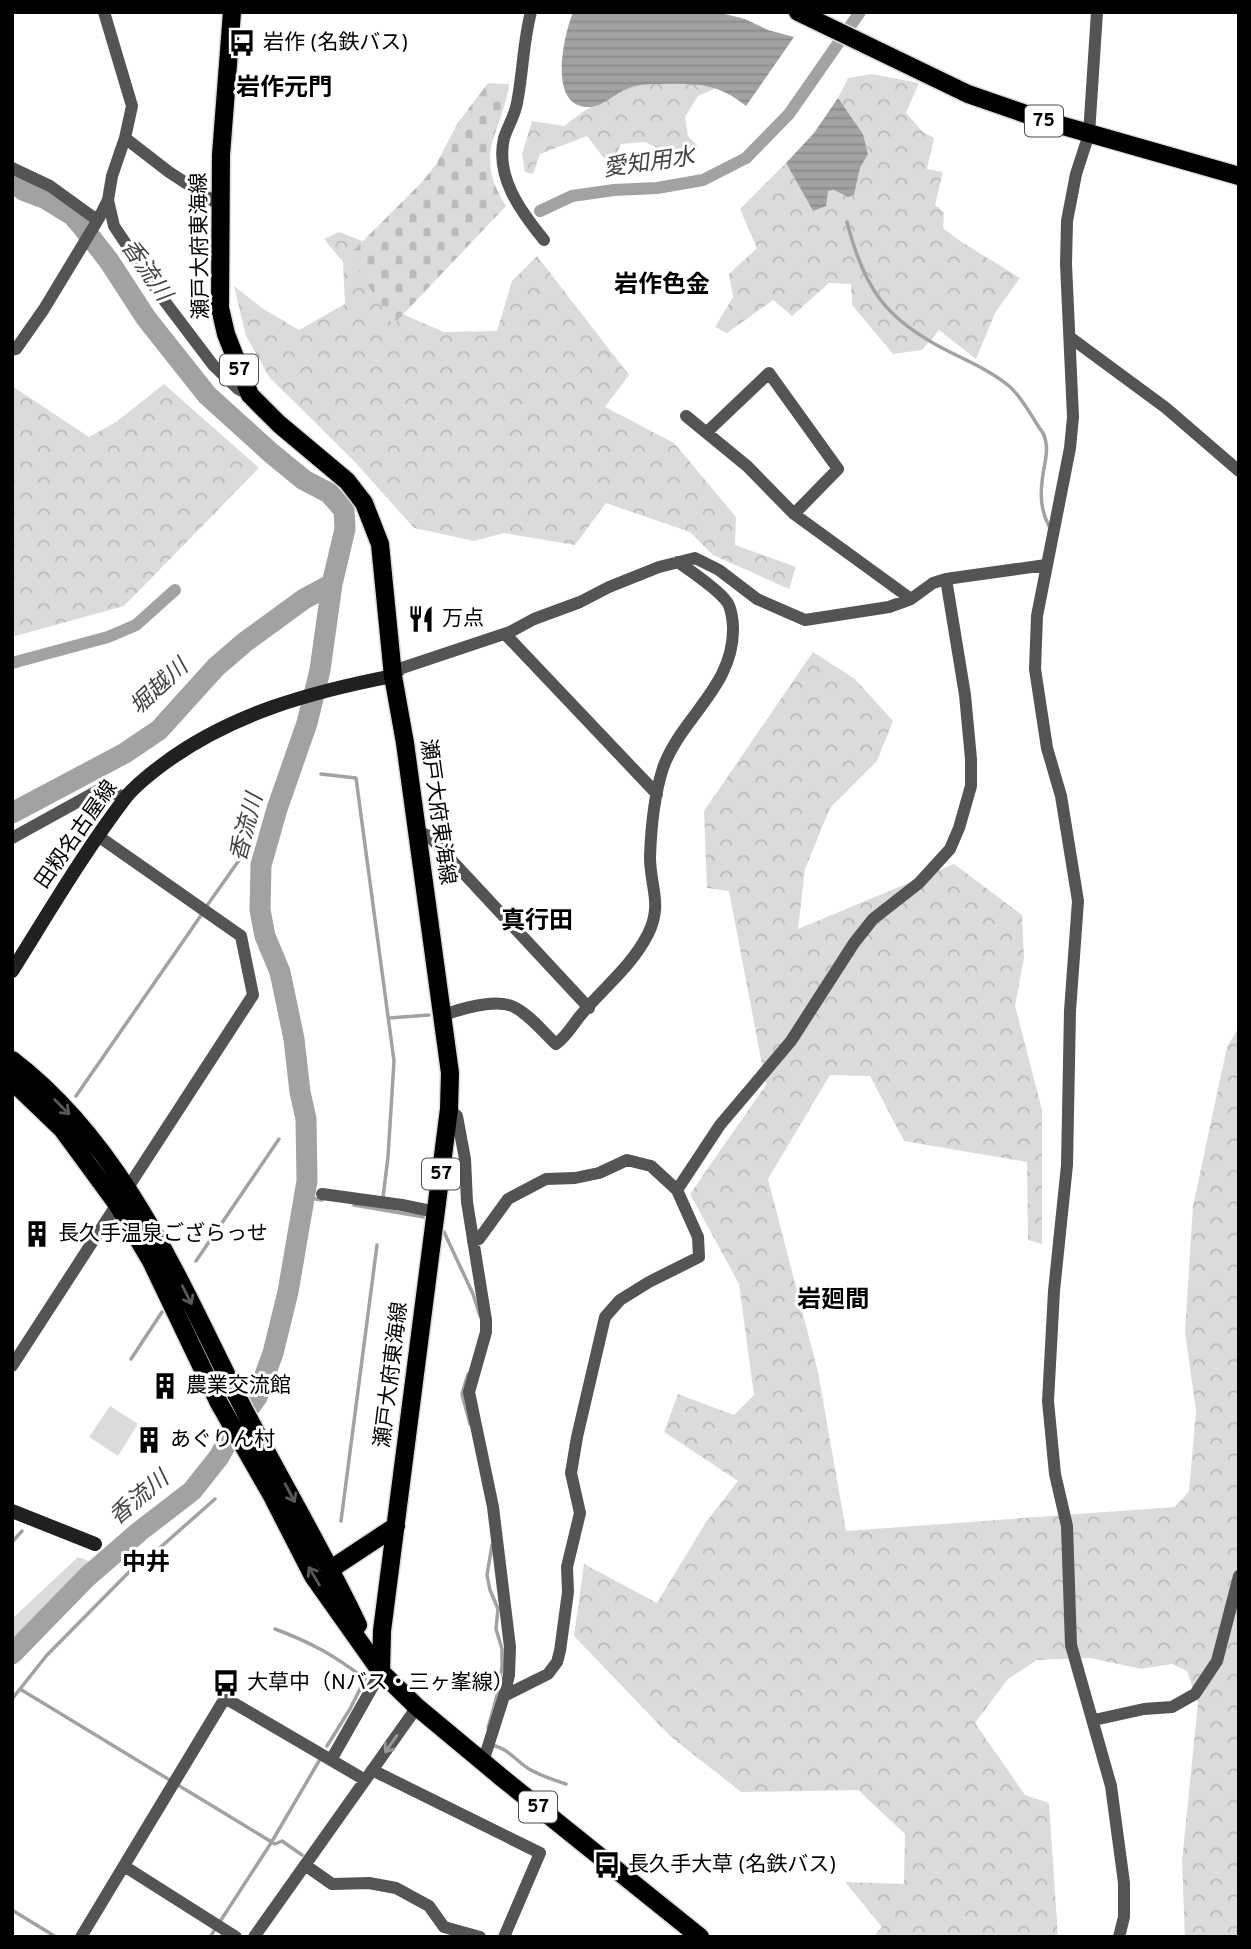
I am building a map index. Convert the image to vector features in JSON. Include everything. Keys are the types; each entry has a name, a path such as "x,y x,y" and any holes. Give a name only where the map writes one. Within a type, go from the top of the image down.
{"main road":[{"name":"瀬戸大府東海線","path":"232,12 221,155 220,307 226,334 250,396 347,481 364,503 380,544 393,676 405,743 450,1073 449,1109 382,1632 381,1672"},
{"name":"75","path":"798,12 968,94 1088,134 1239,176"},
{"name":"田籾名古屋線","path":"12,971 98,836 127,797 152,773 201,738 228,723 288,702 393,676"},
{"name":"57","path":"12,1060 74,1119 149,1222 238,1398 331,1569 381,1672"},
{"name":"57","path":"12,1081 62,1129 117,1204 151,1261 229,1419 313,1576 381,1672 417,1707 483,1762 700,1937"},
{"path":"12,1511 95,1544"},
{"path":"331,1569 396,1526"}],"street":[{"path":"12,350 16,349 35,323 98,220 108,200 112,176 125,138 132,106 104,12"},
{"path":"531,12 517,105 504,139 502,163 507,183 518,205 544,240"},
{"path":"1097,12 1088,134 1076,174 1067,221 1072,427 1037,616 1035,669 1047,748 1061,796 1078,901 1070,1011 1067,1165 1054,1290 1048,1401 1055,1474 1067,1526 1071,1645 1111,1786 1124,1883 1124,1917 1119,1937"},
{"path":"125,138 169,172 221,206"},
{"path":"12,168 50,186 98,220"},
{"path":"108,200 114,226 160,295 213,365 238,389 250,396"},
{"path":"1071,338 1166,408 1239,471"},
{"path":"707,432 769,373 838,469 794,514"},
{"path":"686,416 747,466 794,514 911,599"},
{"path":"393,676 402,668 505,634 534,618 580,602 609,587 695,558 719,570 757,599 805,620 889,607 911,599 933,583 946,579 1046,565"},
{"path":"442,1016 455,1010 489,1004 512,1006 556,1044 637,951 648,933 657,905 650,860 653,812 663,768 672,749 725,673 733,627 728,603 678,562"},
{"path":"677,1190 720,1125 791,1041 854,943 873,919 919,883 950,849 971,786 971,759 965,695 946,579"},
{"path":"505,634 657,793"},
{"path":"12,838 99,790 127,797"},
{"path":"417,831 429,836 589,1008"},
{"path":"98,836 242,936 253,995 127,1189"},
{"path":"449,1109 457,1116 465,1159 467,1202 481,1278 486,1332 469,1391 493,1507 510,1647 509,1675 483,1762"},
{"path":"473,1241 479,1239 508,1199 546,1179 575,1178 599,1173 627,1160 651,1166 677,1190 698,1237 699,1257 620,1300 606,1317 571,1473 580,1513 567,1567 568,1592 560,1651 557,1662 548,1674 504,1696"},
{"path":"321,1194 436,1212"},
{"path":"12,1366 117,1204"},
{"path":"1094,1720 1144,1709 1172,1707 1195,1694 1217,1661 1239,1576"},
{"path":"331,1760 381,1672"},
{"path":"81,1937 225,1698 331,1760 540,1853 504,1937"},
{"path":"254,1937 417,1707"},
{"path":"305,1865 332,1884 369,1884 396,1888 429,1906 444,1927 480,1937"},
{"path":"124,1866 236,1937"}],"green space":[{"path":"872,74 919,83 906,113 923,132 934,138 927,169 943,172 935,205 944,212 943,228 1020,278 995,313 976,359 939,330 922,350 893,354 852,305 851,284 829,283 792,316 773,300 727,333 715,327 733,297 729,274 757,248 740,209 786,163 813,211 827,191 834,190 848,197 854,195 860,168 868,153 863,134 838,98 848,78"},
{"path":"684,82 716,88 698,96 685,117 688,136 699,147 675,157 645,142 621,144 615,158 604,158 587,136 540,154 533,174 525,172 522,154 532,121 564,126 596,104 630,87 650,83"},
{"path":"488,83 509,84 490,157 496,188 506,206 393,325 349,255 423,181 437,163 457,124"},
{"path":"339,232 376,246 393,310 444,332 497,331 512,281 537,256 629,375 605,407 674,443 736,517 735,545 796,567 789,589 713,555 690,532 606,503 575,545 504,533 474,541 414,528 354,461 270,378 246,336 234,286 262,308 299,330 345,304 343,262 324,239"},
{"path":"164,384 259,468 124,606 12,637 12,386 89,437 116,422"},
{"path":"813,652 855,679 893,721 877,761 830,808 805,869 798,929 954,864 1022,915 1024,957 1015,1006 1042,1110 1042,1244 1028,1240 1027,1162 904,1141 870,1076 830,1075 768,1179 818,1372 846,1531 1175,1507 1189,1491 1196,1411 1185,1332 1193,1206 1227,1047 1239,1027 1239,1937 1185,1937 1182,1861 1198,1703 1187,1671 1172,1664 1141,1669 1090,1658 1037,1660 1008,1679 975,1723 1025,1795 1049,1803 1058,1937 873,1937 882,1927 845,1882 904,1884 905,1834 858,1790 741,1792 670,1736 574,1636 584,1564 657,1603 706,1522 738,1481 664,1432 678,1394 734,1415 754,1395 739,1284 690,1194 766,1085 729,891 707,888 704,811"},
{"path":"110,1406 138,1424 118,1456 89,1437"},
{"path":"78,1557 92,1562 12,1641 12,1619"}],"shaded area":[{"path":"573,12 717,12 794,37 746,106 726,93 706,86 645,84 624,90 591,107 577,105 568,97 563,84 563,53"},
{"path":"838,98 863,134 868,154 860,168 854,195 848,197 834,190 828,191 826,206 813,211 786,163 814,133"}],"waterway":[{"name":"愛知用水","path":"540,211 572,196 657,188 703,180 746,158 789,114 860,12"},
{"name":"香流川","path":"12,182 72,215 109,261 146,318 207,395 304,480 329,493 344,510 345,529 332,584 320,670 307,723 261,865 260,910 265,936 280,972 294,1039 306,1119 307,1181 288,1292 273,1353 257,1397 237,1424 219,1457 192,1491 87,1577 12,1654"},
{"path":"847,222 861,266 870,284 893,314 927,339 1002,381 1027,408 1045,439 1041,500 1049,526"},
{"name":"堀越川","path":"12,813 125,753 159,730 216,667 245,642 304,599 332,584"},
{"name":"愛知用水","path":"12,663 108,637 136,625 175,590"},
{"path":"321,774 356,778 394,1061 383,1197"},
{"path":"206,907 242,856 257,802"},
{"path":"76,1096 202,914"},
{"path":"389,1018 429,1015"},
{"path":"196,1261 279,1139"},
{"path":"304,1197 322,1200"},
{"path":"354,1205 424,1217"},
{"path":"444,1232 473,1294 480,1316"},
{"path":"341,1521 377,1245"},
{"path":"131,1359 162,1312"},
{"path":"468,1374 462,1394 470,1424"},
{"path":"154,1553 215,1499"},
{"path":"12,1542 22,1531"},
{"path":"488,1728 502,1667 502,1649 496,1629 498,1609 487,1575 492,1545"},
{"path":"12,1699 47,1655 134,1567"},
{"path":"275,1629 322,1650 365,1679 327,1746"},
{"path":"20,1689 275,1844 282,1841 302,1855"},
{"path":"492,1745 507,1752 524,1766 566,1784"},
{"path":"210,1937 271,1843 319,1761"},
{"path":"12,1910 56,1937"}],"place":[{"name":"岩作 (名鉄バス)","path":"242,43"},
{"name":"万点","path":"421,619"},
{"name":"長久手温泉ござらっせ","path":"37,1234"},
{"name":"農業交流館","path":"165,1386"},
{"name":"あぐりん村","path":"149,1440"},
{"name":"大草中（Nバス・三ヶ峯線）","path":"226,1683"},
{"name":"長久手大草 (名鉄バス)","path":"607,1865"}],"district":[{"name":"岩作元門","path":"284,89"},
{"name":"岩作色金","path":"662,286"},
{"name":"真行田","path":"537,922"},
{"name":"岩廻間","path":"833,1301"},
{"name":"中井","path":"146,1564"}]}
